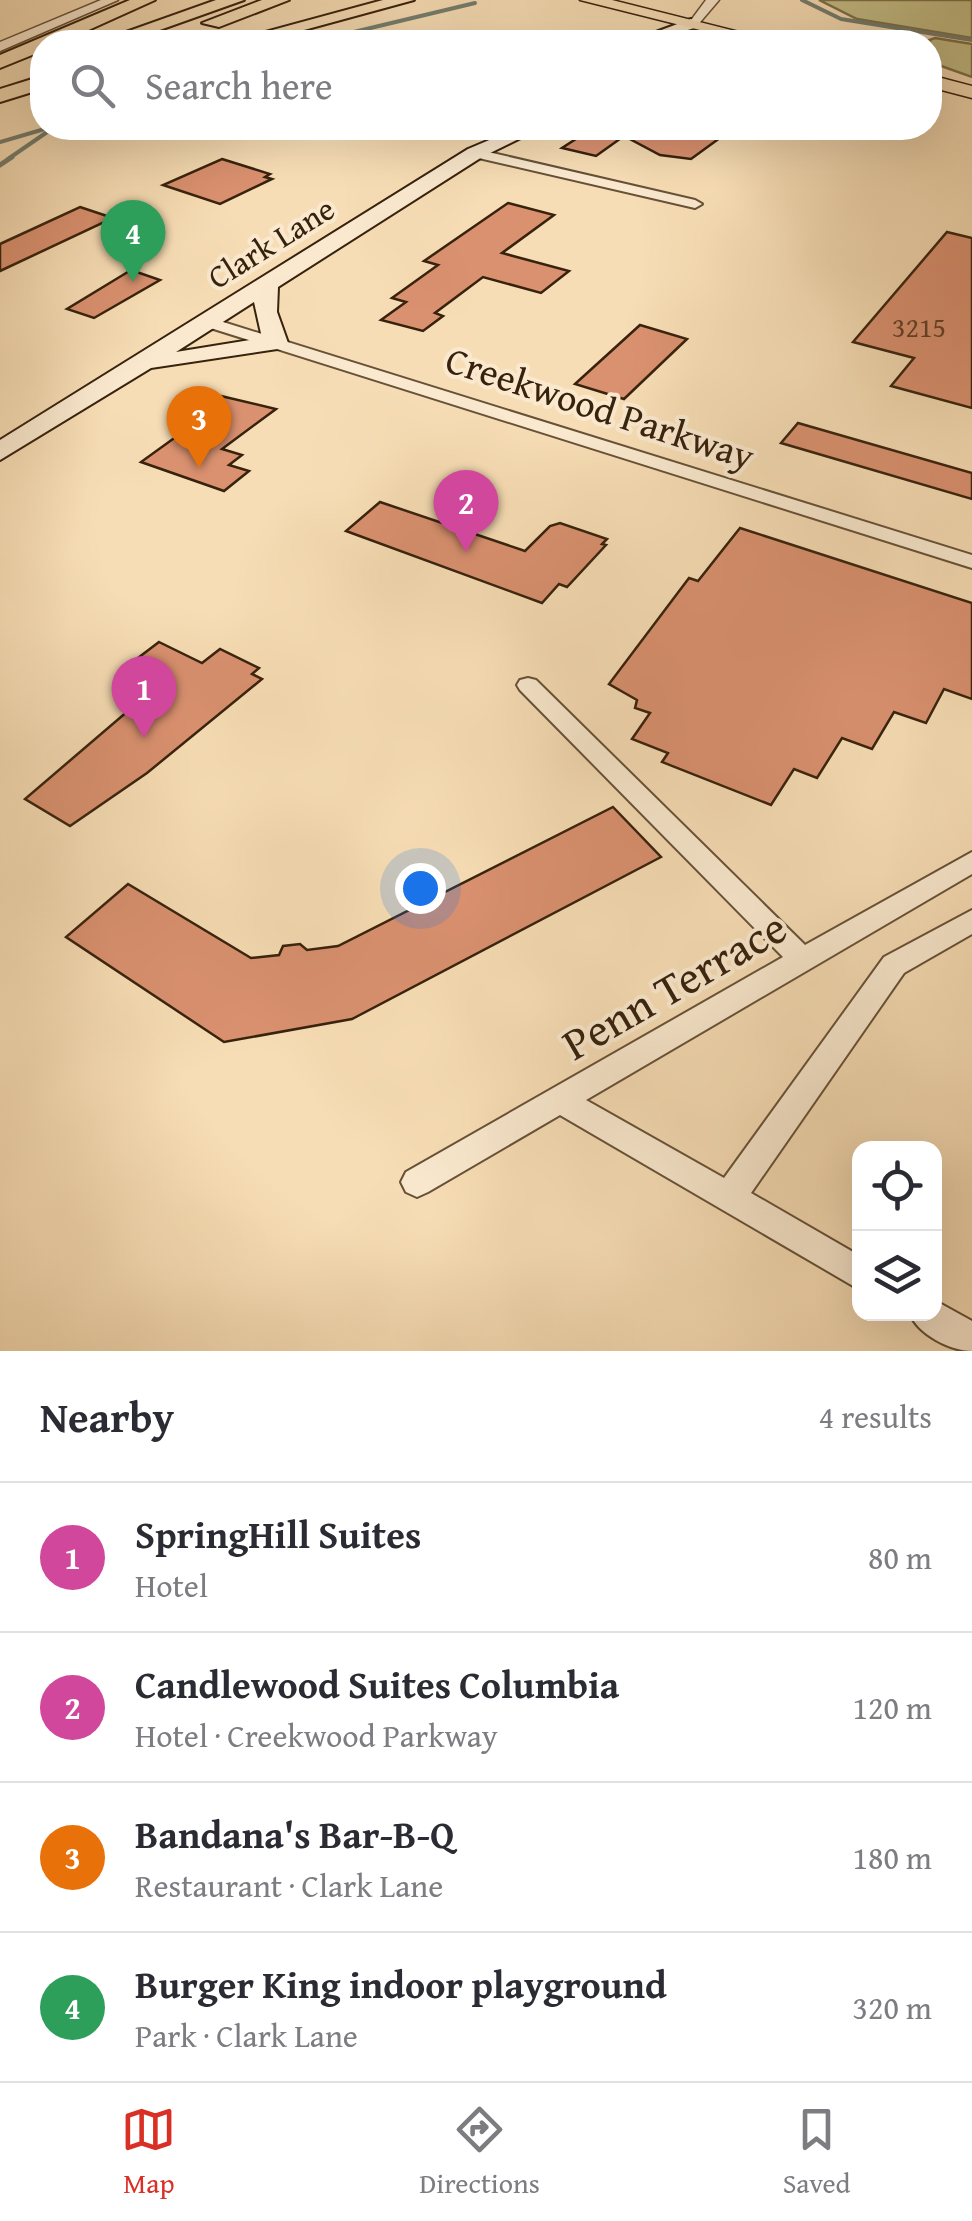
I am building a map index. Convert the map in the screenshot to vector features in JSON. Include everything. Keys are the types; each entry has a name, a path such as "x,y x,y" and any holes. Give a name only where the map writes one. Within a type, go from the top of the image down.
{"highway":[{"path":"75,30 146,0"},
{"path":"144,30 235,0"},
{"path":"191,30 280,0"},
{"path":"286,30 405,0"},
{"path":"589,0 716,30"},
{"path":"629,10 704,0"},
{"path":"716,0 726,17 747,30"},
{"path":"629,10 646,30"},
{"path":"0,62 30,49"},
{"path":"0,79 30,68"},
{"path":"942,85 972,92"},
{"path":"0,96 30,86"},
{"path":"0,105 30,96"}],"main road":[{"path":"673,30 690,24"},
{"path":"682,30 690,24"},
{"name":"Clark Lane","path":"475,153 486,140"},
{"name":"Clark Lane","path":"0,452 475,153 505,140"},
{"path":"138,366 276,343 266,312 267,284"}],"street":[{"path":"38,30 112,0"},
{"path":"690,24 716,0"},
{"path":"4,44 30,33"},
{"path":"475,153 695,204"},
{"name":"Creekwood Parkway","path":"207,322 972,562"},
{"path":"528,685 803,960"},
{"name":"Penn Terrace","path":"417,1182 972,862"},
{"path":"729,1198 894,965 972,920"},
{"path":"560,1100 852,1269"},
{"path":"938,1321 972,1340"}],"shaded area":[{"path":"819,0 972,0 972,38 942,30 857,19"},
{"path":"942,39 972,44 972,77 942,66"}],"building":[{"path":"574,140 618,140 596,156 562,148"},
{"path":"632,140 717,140 691,159 660,155"},
{"path":"222,159 270,174 265,177 272,179 220,204 163,185"},
{"path":"508,203 554,215 502,253 569,271 541,293 483,277 435,313 443,316 423,331 381,320 406,302 392,298 438,265 424,261"},
{"path":"80,207 113,218 0,271 0,244"},
{"path":"947,232 972,238 972,408 891,386 914,358 853,342"},
{"path":"131,270 160,280 94,318 67,309"},
{"path":"640,325 687,339 624,399 575,384"},
{"path":"221,396 276,409 222,449 242,455 229,465 249,471 224,491 141,462 209,413 200,410"},
{"path":"798,423 972,473 972,499 781,443"},
{"path":"380,502 525,551 550,526 560,523 607,539 602,544 606,545 567,587 559,584 542,603 346,531"},
{"path":"740,528 972,603 972,699 944,689 926,723 894,712 872,749 842,738 817,778 794,769 771,805 662,762 668,753 632,739 650,713 635,708 637,700 609,684 689,578 698,581"},
{"path":"159,642 202,663 220,649 259,668 252,674 262,679 147,773 70,826 25,799 163,681 130,664"},
{"path":"613,807 661,857 352,1019 224,1042 66,937 128,884 251,958 279,955 283,946 300,944 307,950 338,946"}],"waterway":[{"path":"802,0 841,19 910,30"},
{"path":"362,30 475,3"},
{"path":"942,35 972,40"},
{"path":"0,142 30,133"},
{"path":"8,159 36,140"},
{"path":"0,165 12,157"}],"place":[{"name":"Burger King indoor playground","path":"133,282"},
{"name":"Bandana's Bar-B-Q","path":"199,468"},
{"name":"Candlewood Suites Columbia","path":"466,552"},
{"name":"SpringHill Suites","path":"144,738"}]}
